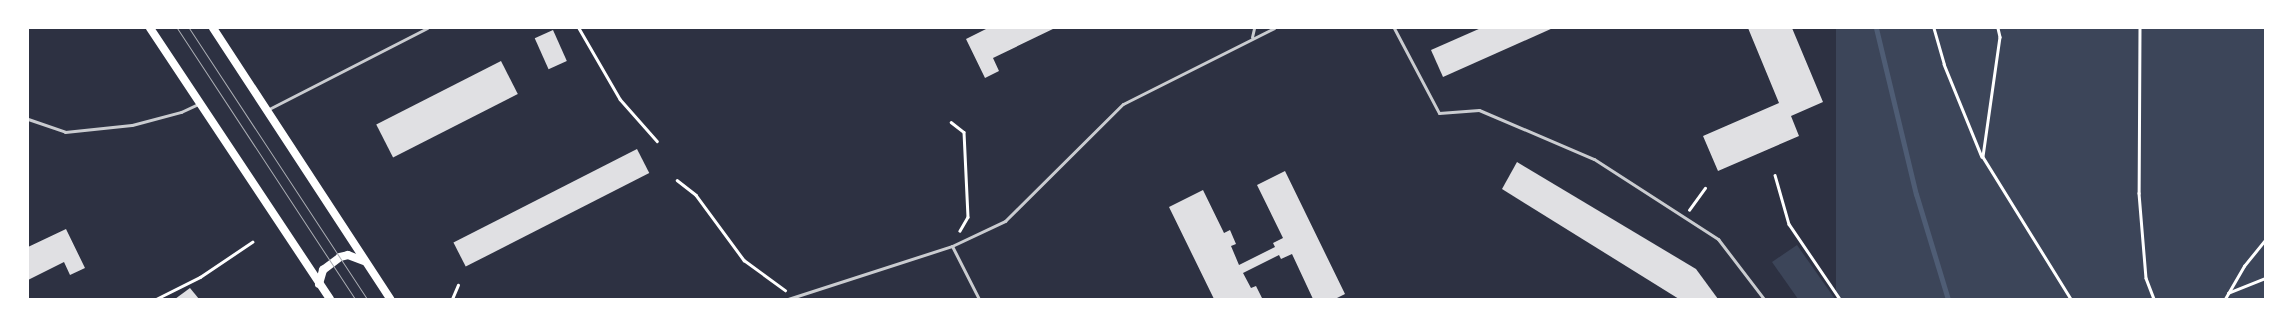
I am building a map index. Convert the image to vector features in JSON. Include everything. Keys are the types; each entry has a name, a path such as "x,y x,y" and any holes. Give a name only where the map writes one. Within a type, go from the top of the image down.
{"main road":[{"path":"150,28 330,299"},
{"path":"213,28 390,299"},
{"path":"319,284 323,270 340,257 355,256 366,263"}],"lane":[{"path":"267,110 427,28"},
{"path":"1252,37 1254,28"},
{"path":"788,299 952,246 1005,221 1123,104 1252,37 1274,28"},
{"path":"1394,28 1439,113 1478,110 1594,159 1685,216 1718,239 1764,299"},
{"path":"28,119 65,132 132,125 181,112 201,103"},
{"path":"952,246 979,299"}],"path":[{"path":"579,28 620,99 657,141"},
{"path":"1934,28 1944,64 1982,157 2071,299"},
{"path":"1982,157 2000,37 1998,28"},
{"path":"2140,28 2139,193 2146,278 2154,299"},
{"path":"951,122 964,132 968,217 952,246"},
{"path":"1775,175 1789,224 1840,299"},
{"path":"677,180 696,195 744,260 794,297"},
{"path":"1685,216 1706,188"},
{"path":"2224,299 2244,266 2265,240"},
{"path":"156,299 200,277 252,242"},
{"path":"2228,293 2265,278"},
{"path":"452,299 458,285"}],"shaded area":[{"path":"1836,28 2265,28 2265,299 1836,299"},
{"path":"1797,245 1835,299 1798,299 1772,262"}],"building":[{"path":"988,28 1055,28 993,58 999,71 985,78 966,39"},
{"path":"1481,28 1553,28 1443,77 1431,50"},
{"path":"1748,28 1792,28 1823,102 1791,116 1799,136 1718,171 1703,136 1779,103"},
{"path":"553,30 567,61 549,69 535,38"},
{"path":"501,61 518,94 393,158 376,125"},
{"path":"637,149 649,173 466,267 453,243"},
{"path":"1517,162 1696,269 1718,299 1679,299 1502,189"},
{"path":"1285,171 1345,294 1335,299 1313,299 1292,254 1281,259 1279,255 1243,273 1251,288 1256,286 1262,298 1214,299 1169,207 1203,190 1224,233 1230,230 1236,244 1231,246 1239,265 1275,247 1273,243 1283,238 1257,185"},
{"path":"66,229 85,268 70,275 64,262 28,280 28,247"},
{"path":"190,288 199,299 175,299"}],"waterway":[{"path":"1876,28 1916,194 1948,299"}],"tram line":[{"path":"177,28 355,299"},
{"path":"189,28 367,299"}]}
